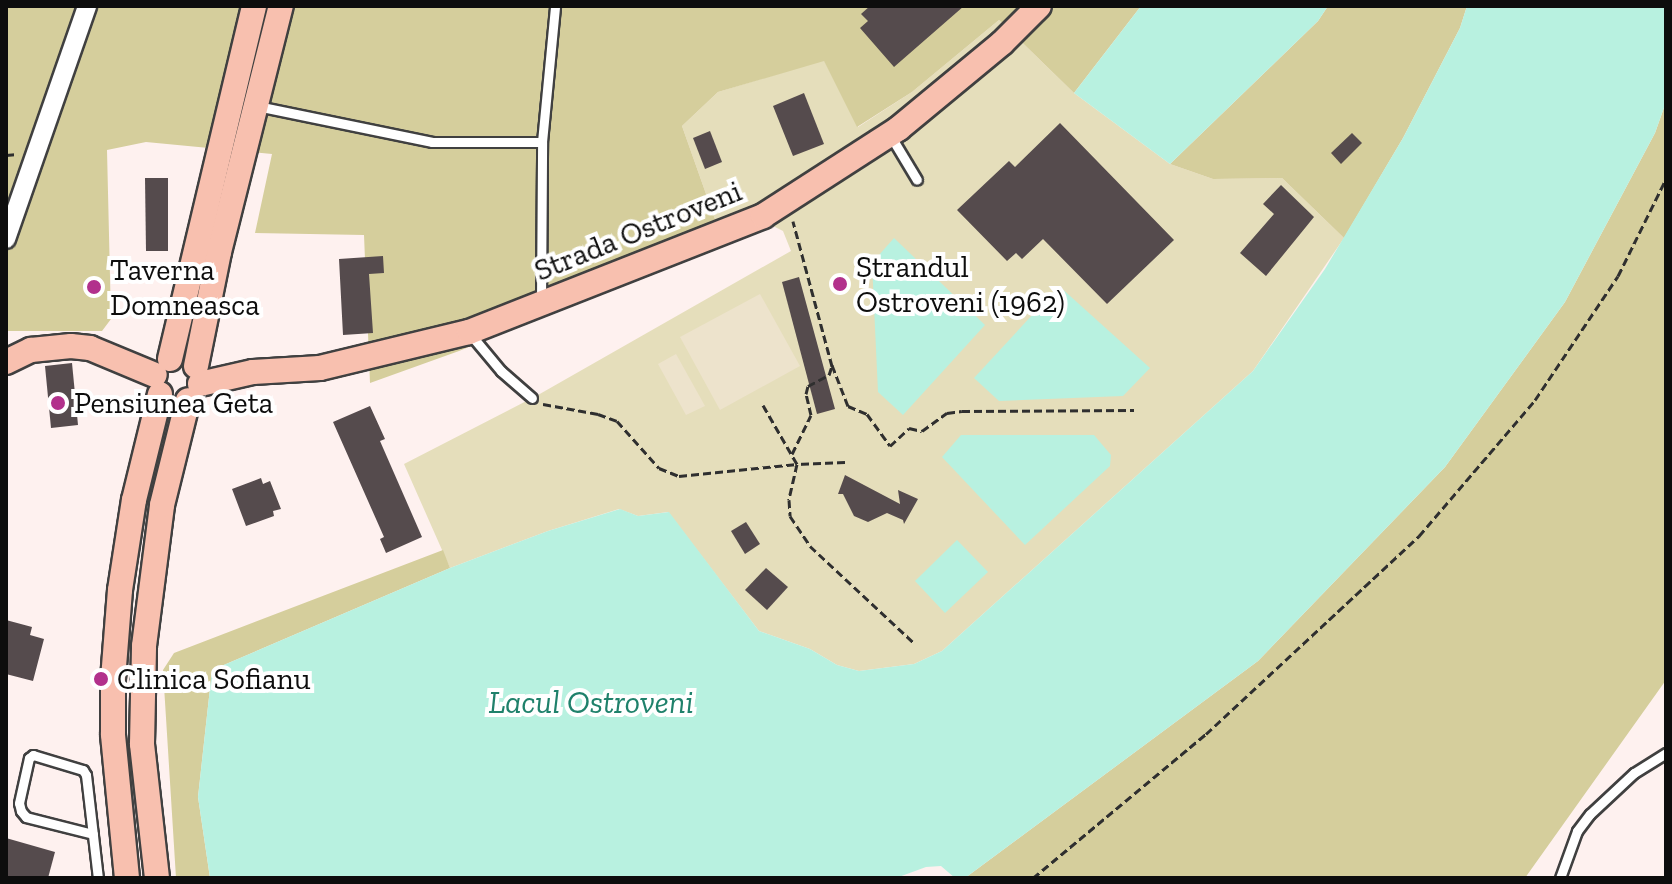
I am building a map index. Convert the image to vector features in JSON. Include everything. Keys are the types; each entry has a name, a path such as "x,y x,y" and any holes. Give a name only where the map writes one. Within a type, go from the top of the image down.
{"main road":[{"path":"127,878 113,734 113,679 132,515 163,372 254,6"},
{"path":"157,878 142,744 144,646 162,505 195,379 281,6"},
{"name":"Strada Ostroveni","path":"195,379 320,368 469,332 763,216 890,135 1002,43 1039,6"},
{"path":"8,356 48,347 136,351 163,372 170,401 195,379"},
{"path":"163,372 184,358 195,379"}],"street":[{"path":"6,239 87,6"}],"lane":[{"path":"541,305 542,142 555,6"},
{"path":"256,106 432,142 542,142"},
{"path":"890,135 917,180"},
{"path":"469,332 501,371 532,398"},
{"path":"1560,878 1577,831 1590,814 1634,773 1666,753"},
{"path":"93,834 26,817 19,803 29,758 37,754 83,770 93,834 98,878"}],"path":[{"path":"1033,878 1206,734 1419,536 1535,400 1618,276 1666,179"},
{"path":"787,202 832,365 848,406 867,414 890,446 909,428 922,431 947,413 1134,410"},
{"path":"792,455 811,415 806,394 808,386 829,375 832,365"},
{"path":"532,398 549,407 598,414 617,421 659,468 679,476 845,462"},
{"path":"763,405 797,464 789,500 790,516 810,546 913,642"}],"shaded area":[{"path":"6,6 1141,6 1074,93 999,20 912,92 857,127 824,61 718,92 682,126 723,242 459,351 370,383 364,235 255,233 272,154 146,142 107,150 111,319 102,331 6,331"},
{"path":"1328,6 1467,6 1460,28 1403,138 1344,238 1282,178 1213,179 1170,164 1318,21"},
{"path":"999,20 1074,93 1170,164 1213,179 1282,178 1344,238 1253,371 942,651 914,664 859,671 837,665 810,649 759,631 668,512 638,516 619,509 548,531 450,568 404,464 538,395 791,251 783,231 767,223 723,242 682,126 718,92 824,60 858,127 912,92"},
{"path":"1666,102 1666,680 1525,878 965,878 1258,661 1445,467 1565,302 1655,133"},
{"path":"760,294 800,366 720,410 680,337"},
{"path":"676,354 705,406 686,415 658,364"},
{"path":"443,550 450,568 212,670 198,797 210,878 176,878 163,670 174,653"}],"water":[{"path":"1141,6 1328,6 1318,21 1170,164 1074,93"},
{"name":"Lacul Ostroveni","path":"1467,6 1666,6 1666,102 1655,133 1565,302 1445,467 1258,661 965,878 955,878 941,866 926,867 896,878 210,878 198,797 212,670 450,568 548,531 620,509 638,516 669,512 759,631 810,649 837,665 859,671 914,664 942,651 1253,371 1325,269 1403,138 1460,28"},
{"path":"894,238 985,325 903,415 878,392 872,263"},
{"path":"1059,286 1150,368 1123,396 999,401 974,378"},
{"path":"961,435 1094,435 1111,455 1110,466 1025,545 942,457"},
{"path":"957,540 988,572 945,613 915,581"}],"building":[{"path":"870,6 964,6 894,67 860,28 868,21 861,14"},
{"path":"804,93 824,144 793,156 773,106"},
{"path":"1060,123 1174,240 1107,304 1043,239 1022,259 1016,253 1007,261 957,210 1009,161 1015,167"},
{"path":"710,131 722,162 705,169 693,138"},
{"path":"1352,133 1362,143 1341,164 1331,153"},
{"path":"145,178 168,178 168,251 146,251"},
{"path":"1281,185 1314,217 1266,276 1240,253 1274,214 1263,204"},
{"path":"383,256 384,273 369,274 373,333 343,335 339,259"},
{"path":"799,277 835,409 817,414 782,282"},
{"path":"72,363 78,425 51,428 45,366"},
{"path":"370,406 385,439 380,441 422,537 386,553 380,539 384,537 333,422"},
{"path":"845,475 900,504 898,490 918,499 904,524 903,520 887,513 868,522 854,516 843,494 838,494"},
{"path":"261,478 263,484 270,481 281,509 273,511 274,516 246,526 232,489"},
{"path":"746,522 760,544 745,554 731,531"},
{"path":"766,568 788,587 767,610 745,590"},
{"path":"6,620 32,627 30,635 44,639 33,681 6,674"},
{"path":"6,838 55,852 48,878 6,878"}],"place":[{"name":"Ștrandul Ostroveni (1962)","path":"840,284"},
{"name":"Taverna Domneasca","path":"94,287"},
{"name":"Pensiunea Geta","path":"58,403"},
{"name":"Clinica Sofianu","path":"101,679"}]}
